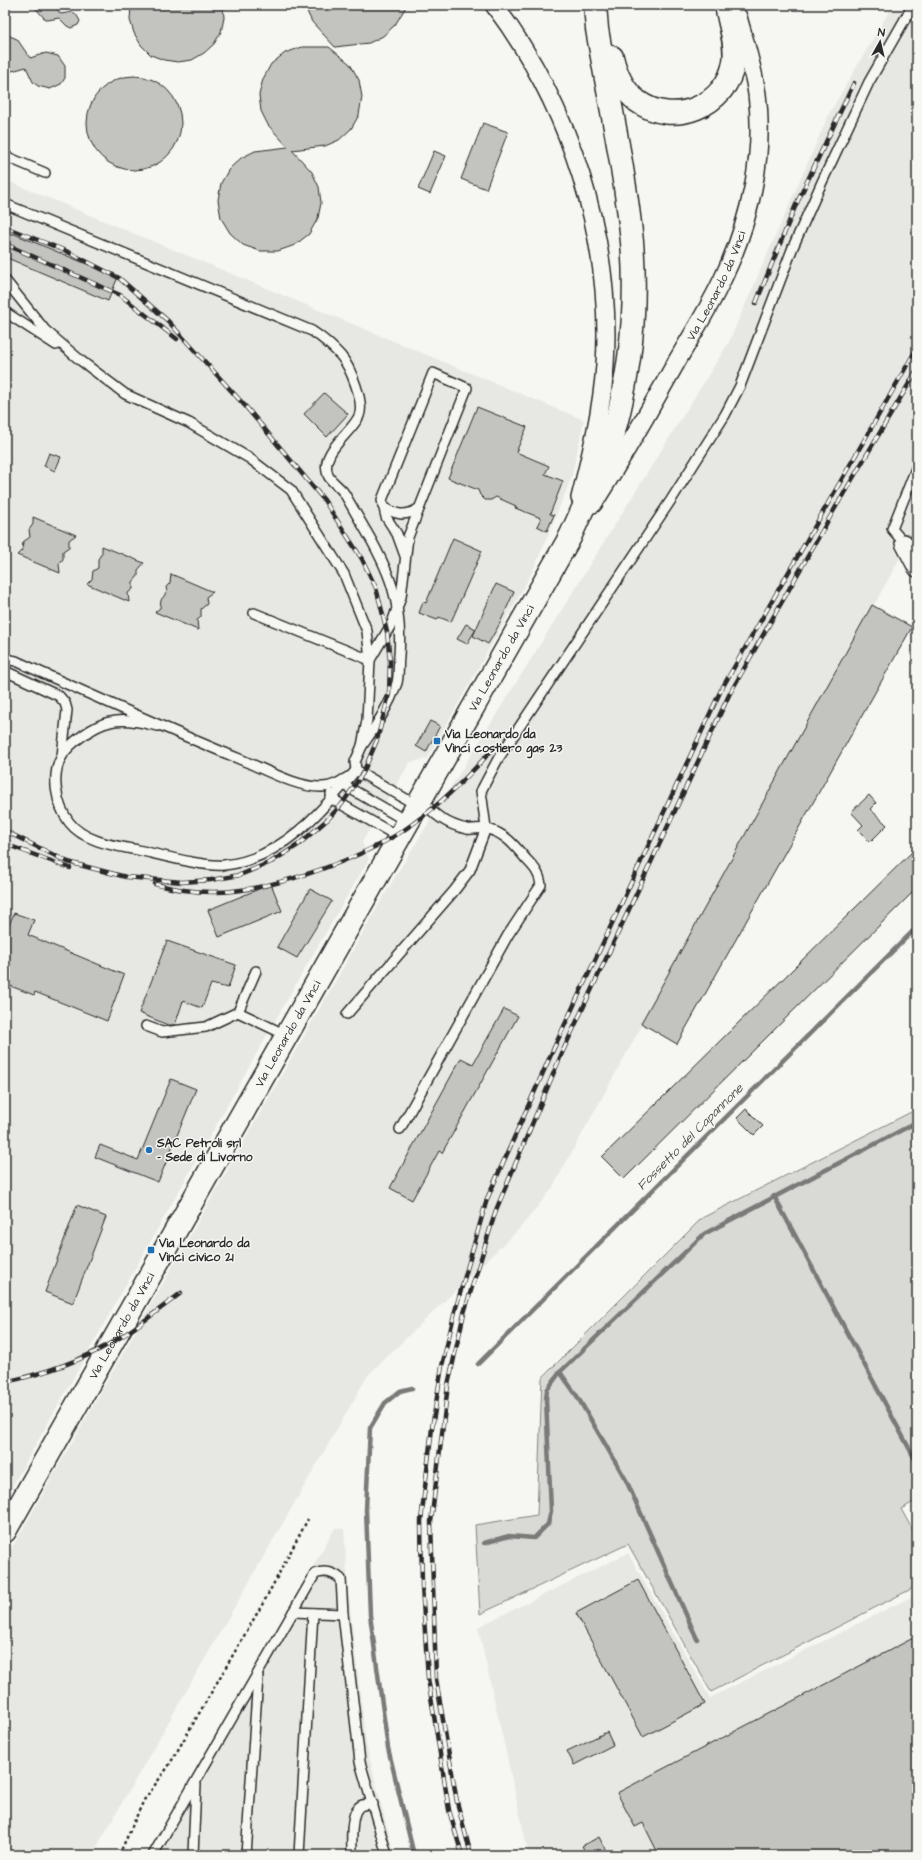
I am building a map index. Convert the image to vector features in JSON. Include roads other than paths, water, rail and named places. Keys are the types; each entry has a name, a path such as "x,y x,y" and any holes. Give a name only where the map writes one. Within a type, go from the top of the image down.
{"main road":[{"path":"570,537 594,485 614,429 624,386 632,318 633,266 627,200 597,29 595,5"},
{"path":"598,5 614,65 622,85 637,101 646,107 676,112 695,110 710,101 718,94 732,73 735,51 726,5"},
{"name":"Via Leonardo da Vinci","path":"5,1531 570,537"}],"street":[{"name":"Via Leonardo da Vinci","path":"494,5 521,43 564,128 584,187 598,243 605,307 605,345 600,406 588,469 570,537"},
{"name":"Via Leonardo da Vinci","path":"570,537 623,456 724,277 744,227 756,166 758,130 757,95 752,64 734,5"},
{"path":"904,543 917,568"}],"lane":[{"path":"347,1014 458,886 470,870 486,828 481,791 498,759 667,506 725,415 740,386 793,247 822,182 869,82 913,5"},
{"path":"5,156 45,173"},
{"path":"5,204 312,331 325,339 342,358 353,379 359,396 360,414 354,426 332,452 327,462 328,475 343,492 386,567 394,589 397,609 399,648 397,682 375,728 362,746 355,762 356,770 412,816"},
{"path":"5,280 45,330 80,360 128,396 189,423 249,458 291,490 344,574 367,631 370,660 367,720 362,746"},
{"path":"5,312 80,360"},
{"path":"370,660 392,623 401,597 408,537 468,388 433,373 389,479 382,500 386,517 397,534 405,556"},
{"path":"904,543 892,529 917,466"},
{"path":"383,506 392,513 401,515 412,513 418,509"},
{"path":"254,613 370,660"},
{"path":"5,659 16,661 158,726 288,779 308,785 322,787 343,782 412,816"},
{"path":"5,671 60,696 65,703 67,710 62,756 56,783 57,795 61,810 70,824 101,842 213,864 224,865 242,861 273,848 298,831 332,799 343,782 356,770"},
{"path":"62,756 90,730 102,724 128,721 158,726"},
{"path":"332,799 331,793 334,785"},
{"path":"332,799 412,816 430,810 450,823 468,829 486,828 509,839 534,867 540,877 541,885 508,935 400,1129"},
{"path":"146,1026 162,1032 206,1027 238,1012 256,972"},
{"path":"238,1012 286,1035"},
{"path":"153,1855 196,1783 315,1574 322,1571 331,1572 341,1580 343,1614 360,1762 387,1855"},
{"path":"293,1612 343,1614"},
{"path":"299,1855 313,1613"},
{"path":"246,1855 258,1673"},
{"path":"193,1855 196,1783"},
{"path":"352,1855 353,1815 358,1807 373,1804"}],"waterway":[{"name":"Fossetto del Capannone","path":"478,1364 917,927"},
{"path":"484,1543 509,1536 534,1538 548,1524 551,1511 546,1399 547,1390 560,1372 704,1234 917,1122"},
{"path":"774,1196 917,1463"},
{"path":"560,1372 577,1396 626,1480 697,1639"},
{"path":"412,1388 400,1391 385,1403 370,1428 366,1509 370,1615 388,1748 414,1855"}],"railway":[{"path":"756,303 795,207 854,83"},
{"path":"5,227 66,251 119,278 168,321 246,407 324,500 362,559 376,588 387,632 390,661 389,694 377,740 363,773 342,804 328,819 298,845 271,862 240,875 211,880 182,882 126,877 68,862 5,831"},
{"path":"5,244 120,295 177,339"},
{"path":"462,1855 449,1810 428,1678 422,1586 421,1521 432,1428 442,1366 455,1311 487,1199 553,1050 721,690 917,348"},
{"path":"471,1855 457,1802 436,1679 431,1522 448,1385 464,1313 496,1210 562,1053 729,695 834,510 917,370"},
{"path":"155,884 176,889 198,891 234,891 285,881 338,863 363,852 404,830 450,793 491,751"},
{"path":"5,844 70,868"},
{"path":"5,1382 60,1367 99,1350 129,1332 181,1293"}],"place":[{"name":"Via Leonardo da Vinci costiero gas 23","path":"437,741"},
{"name":"SAC Petroli srl - Sede di Livorno","path":"149,1150"},
{"name":"Via Leonardo da Vinci civico 21","path":"151,1250"}]}
